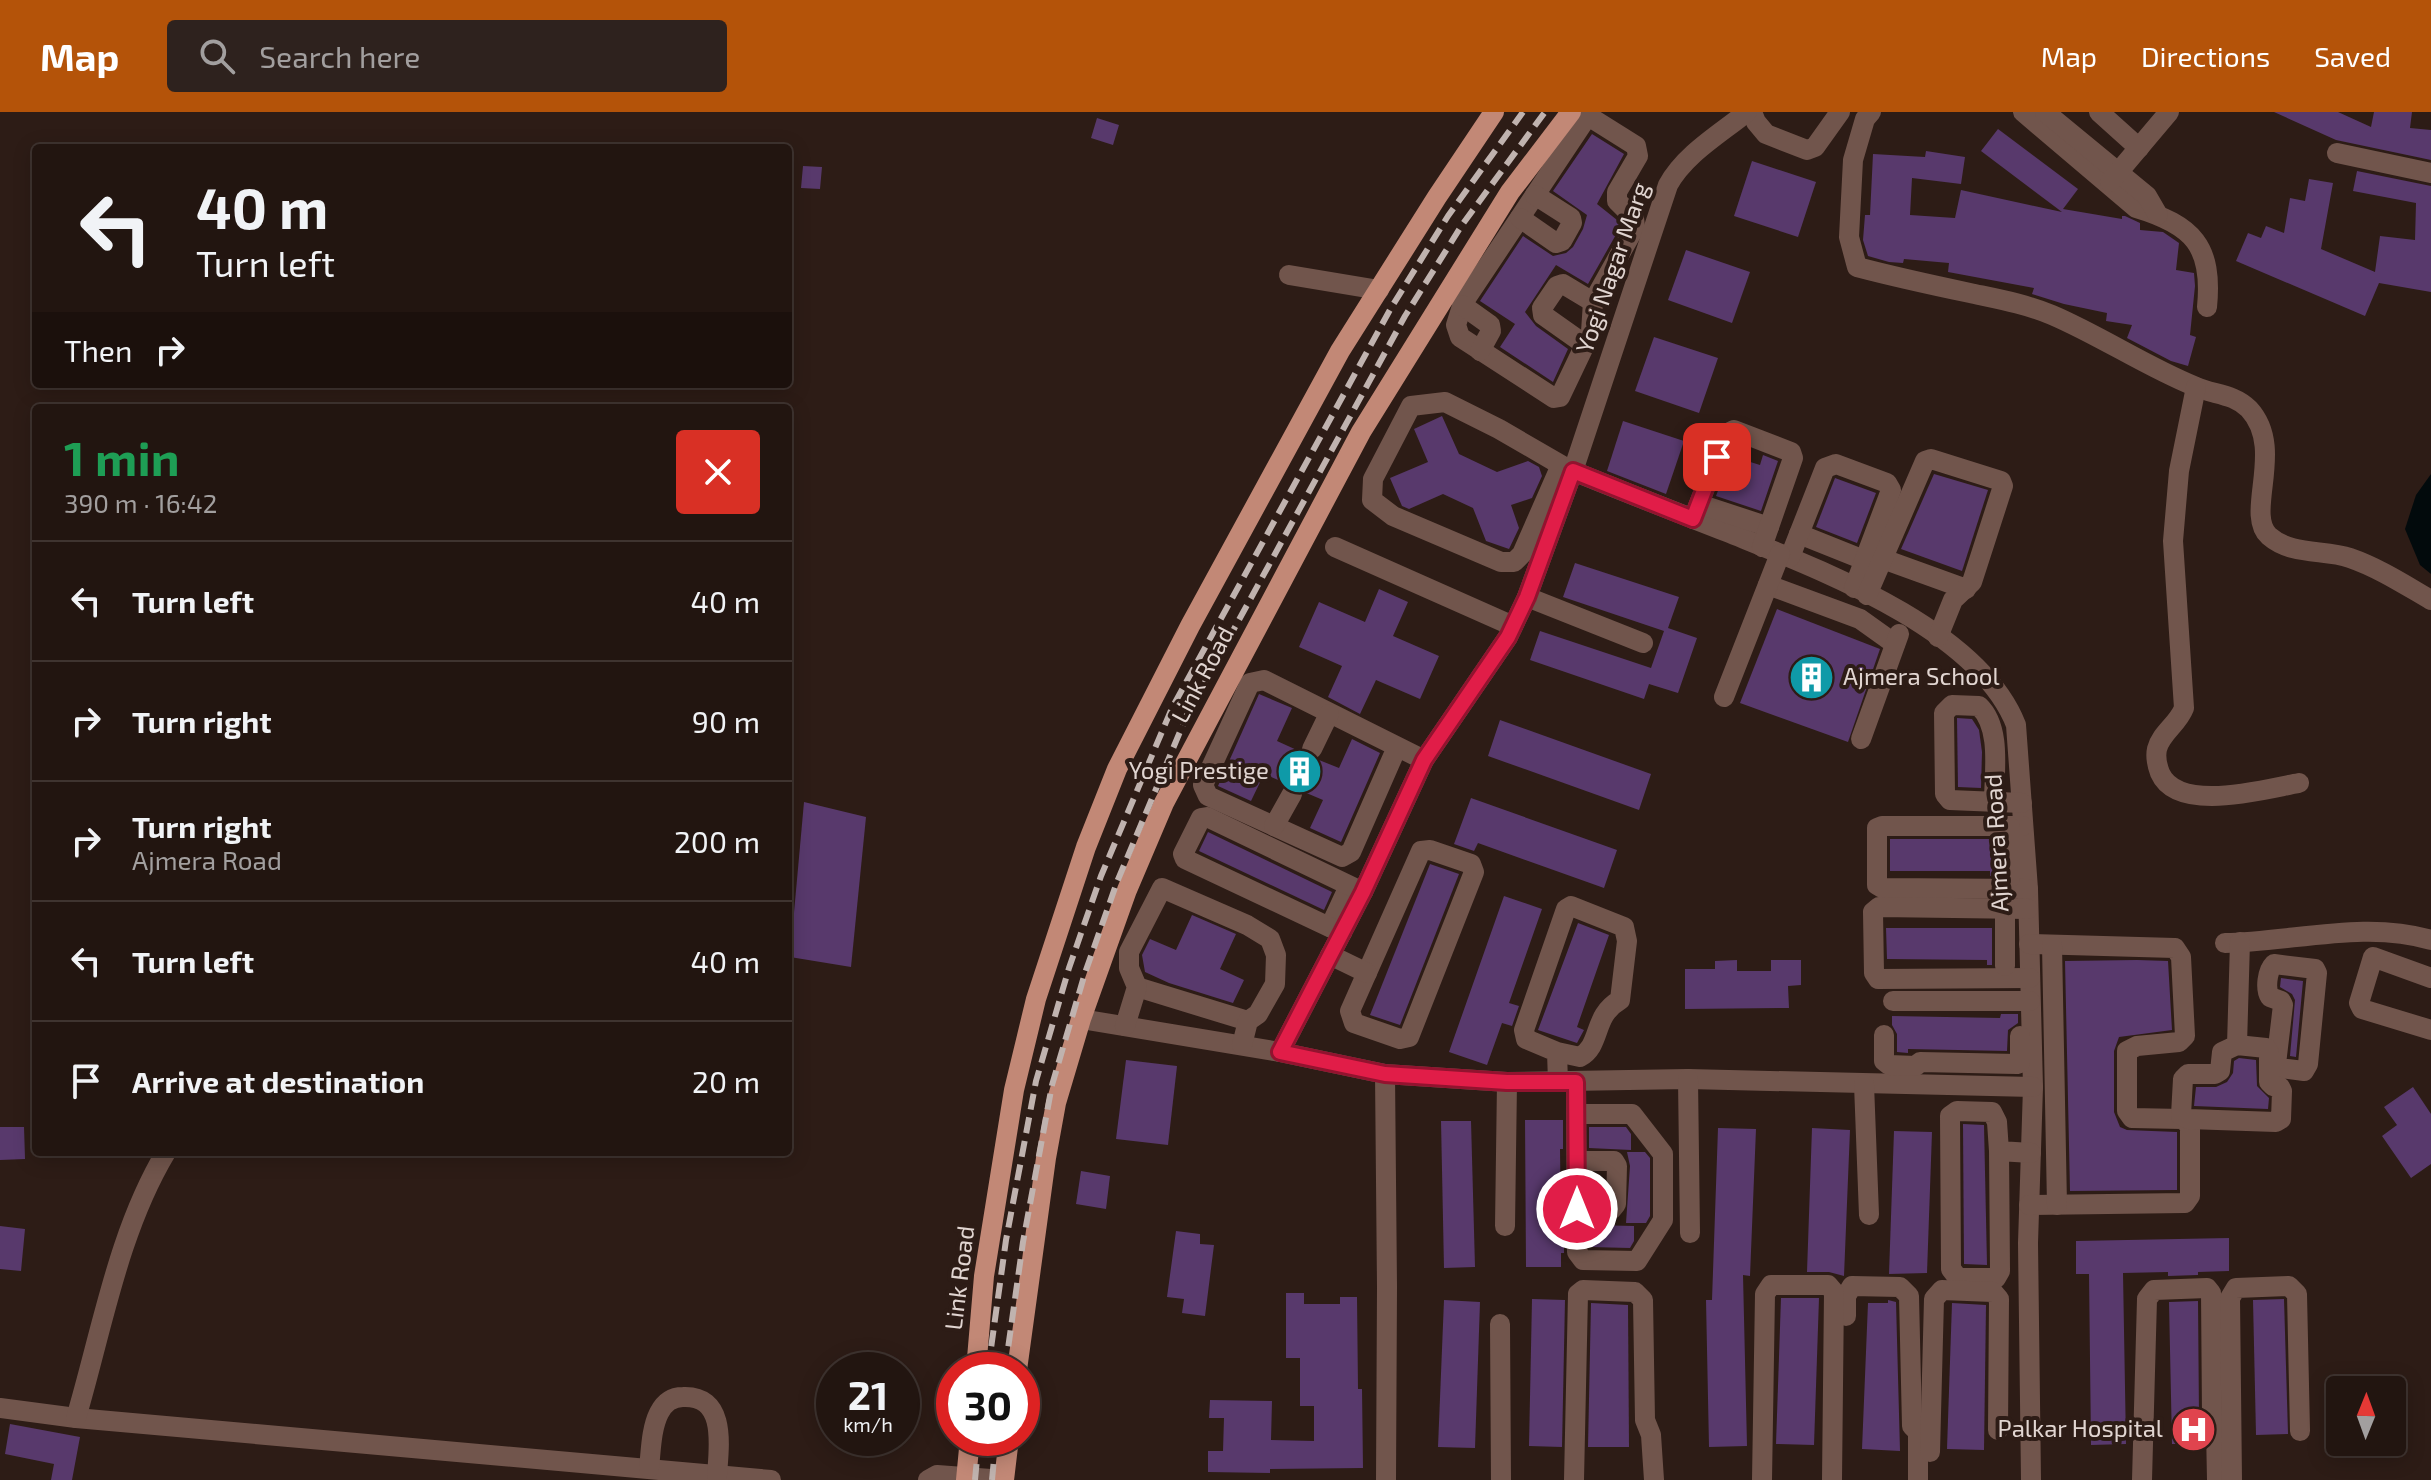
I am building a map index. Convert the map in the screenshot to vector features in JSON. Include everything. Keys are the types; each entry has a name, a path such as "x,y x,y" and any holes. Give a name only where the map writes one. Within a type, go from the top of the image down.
{"main road":[{"name":"Link Road","path":"978,1352 984,1276 1014,1090 1036,999 1086,847 1136,729 1340,351 1494,112"},
{"name":"Link Road","path":"1019,1352 1056,1103 1081,1019 1164,803 1343,466 1386,392 1510,192 1571,112"},
{"path":"967,1478 969,1456"},
{"path":"1004,1480 1007,1456"}],"street":[{"path":"1750,112 1766,134 1807,150 1815,147 1840,112"},
{"name":"Yogi Nagar Marg","path":"1567,468 1675,171 1750,112"},
{"path":"1871,112 1865,119 1853,160 1849,237 1857,267 2019,303 2196,387 2231,396 2250,410 2267,454 2260,515 2263,529 2289,548 2346,556 2370,565 2431,600"},
{"path":"2099,112 2139,148"},
{"path":"2113,178 2169,112"},
{"path":"2035,114 2113,178 2147,196 2158,215 2192,237 2203,252 2210,279 2207,307"},
{"path":"1593,119 1636,146 1638,156 1617,192 1617,201 1634,218 1635,227 1593,302 1587,338 1560,397 1554,398 1480,351 1460,337 1456,325 1462,305 1520,218 1585,120 1593,119"},
{"path":"2337,153 2431,173"},
{"path":"1520,218 1556,243 1562,241 1572,223 1571,218 1535,195"},
{"path":"1289,275 1379,290"},
{"path":"1593,302 1563,284 1557,286 1542,308 1543,315 1587,338 1613,345"},
{"path":"2196,387 2179,471 2173,541 2184,708 2179,721 2165,734 2158,747 2156,763 2163,780 2178,792 2196,797 2299,783"},
{"path":"1386,392 1411,406 1373,479 1372,500 1393,516 1501,562 1514,562 1522,554 1567,468"},
{"name":"Ajmera Road","path":"1411,406 1445,402 1567,468 1696,511 1860,592 1905,615 1938,637 1972,663 2008,705 2016,725 2022,803 2016,826 2029,944 2030,978 2026,1000 2033,1087 2028,1243 2031,1480"},
{"path":"1769,527 1696,511 1726,434 1734,430 1791,452 1793,458 1769,527 1778,553"},
{"path":"1860,592 1925,461 1931,459 2001,481 2003,486 1972,582 1953,600 1938,637"},
{"path":"1724,697 1778,553 1799,534 1825,468 1836,464 1887,483 1891,490 1874,560"},
{"path":"1343,466 1373,479"},
{"path":"1280,1052 1330,955 1336,930 1356,889 1372,873 1424,760 1513,626 1527,597 1567,468"},
{"path":"1799,534 1966,589"},
{"path":"1335,547 1513,626"},
{"path":"1768,585 1860,619 1895,644"},
{"path":"1527,597 1643,643"},
{"path":"1861,739 1905,615"},
{"path":"1397,747 1351,852 1342,857 1208,796 1203,785 1250,683 1264,680 1424,760"},
{"path":"1984,711 1999,694"},
{"path":"1994,802 1994,739 1984,711 1979,706 1952,705 1944,713 1945,794 1950,800 1994,802 2022,803"},
{"path":"1312,749 1329,714"},
{"path":"1274,826 1292,794"},
{"path":"1336,930 1185,859 1183,854 1201,818 1207,817 1356,889"},
{"path":"2016,826 1877,828 1877,885 1882,888 2022,892"},
{"path":"1356,842 1381,852"},
{"path":"1430,850 1471,864 1474,872 1409,1037 1400,1039 1354,1023 1350,1011 1367,973 1421,851 1430,850"},
{"path":"1372,873 1406,885"},
{"path":"1133,877 1247,925 1270,939 1276,955 1275,984 1258,1014 1248,1021 1242,1045"},
{"path":"1125,1026 1137,987 1129,968 1129,952 1162,888"},
{"path":"2005,966 2005,909 2022,892"},
{"path":"1557,1052 1580,1057 1588,1053 1606,1008 1620,1000 1627,941 1624,927 1571,906 1566,909 1524,1030 1526,1039 1557,1052 1577,1114 1577,1252 1583,1260 1637,1261 1663,1220 1663,1154 1632,1114 1577,1114"},
{"path":"2005,909 1879,907 1873,912 1874,973 1878,979 2030,978"},
{"path":"2381,932 2359,1003 2362,1009 2431,1030"},
{"path":"2237,1045 2232,942 2381,932 2409,934 2431,940"},
{"path":"2307,967 2308,937"},
{"path":"2029,944 2175,948 2181,957 2185,1036 2179,1042 2137,1046 2127,1051 2127,1111 2132,1118 2182,1119 2190,1125 2190,1196 2185,1203 2029,1205"},
{"path":"2052,945 2057,1205"},
{"path":"1330,955 1367,973"},
{"path":"2373,957 2431,978"},
{"path":"2274,964 2307,967 2315,969 2317,973 2308,1064 2304,1071 2280,1068 2276,1064 2283,1005 2270,997 2267,991 2270,968 2274,964"},
{"path":"1137,987 1248,1021"},
{"path":"1884,1035 1884,1061 1889,1065 1916,1066 1920,1062 2020,1063 2026,1000 1893,1001"},
{"path":"1081,1019 1242,1045 1385,1074 1507,1082 1688,1079 2033,1087"},
{"path":"2237,1045 2266,1048 2269,1053 2269,1082 2282,1091 2281,1119 2276,1122 2188,1119 2181,1115 2183,1079 2188,1074 2215,1074 2220,1071 2222,1052 2237,1045"},
{"path":"1930,1062 1930,1086"},
{"path":"1981,1063 1981,1087"},
{"path":"1385,1074 1386,1480"},
{"path":"1688,1079 1690,1233"},
{"path":"1505,1226 1507,1082"},
{"path":"1864,1084 1869,1215"},
{"path":"1957,1111 1992,1112 1997,1122 1999,1151 2000,1271 1996,1278 1958,1278 1951,1269 1950,1116 1957,1111"},
{"path":"1999,1151 2031,1153"},
{"path":"76,1418 127,1237 164,1156"},
{"path":"1577,1161 1614,1161 1617,1166 1616,1204 1612,1209 1577,1209"},
{"path":"1999,1244 2028,1243"},
{"path":"1762,1480 1765,1294 1771,1285 1828,1285 1834,1292 1832,1480"},
{"path":"1843,1480 1846,1296 1852,1286 1900,1287 1909,1296 1912,1426 1918,1432 1918,1480"},
{"path":"2232,1480 2230,1298 2236,1288 2289,1286 2297,1294 2300,1431"},
{"path":"2142,1480 2147,1299 2154,1290 2207,1288 2211,1293 2212,1417 2216,1428 2217,1480"},
{"path":"1574,1480 1578,1294 1583,1290 1635,1292 1643,1300 1645,1420 1651,1435 1654,1480"},
{"path":"1930,1480 1934,1299 1942,1290 1993,1292 1999,1299 1998,1430"},
{"path":"1500,1324 1501,1480"},
{"path":"1998,1357 2029,1356"},
{"path":"649,1468 657,1416 665,1403 675,1397 687,1396 699,1399 710,1407 717,1420 720,1438 717,1475"},
{"path":"0,1408 76,1418 771,1480"},
{"path":"928,1480 937,1475 1004,1480"}],"shaded area":[{"path":"2431,474 2431,574 2420,565 2405,529 2416,495"}],"building":[{"path":"2274,112 2338,112 2371,127 2374,112 2412,112 2410,128 2431,130 2431,160 2336,140"},
{"path":"1097,118 1119,125 1113,145 1091,138"},
{"path":"1998,129 2078,189 2063,209 2122,219 2125,216 2140,223 2140,230 2163,232 2179,243 2176,270 2194,273 2195,286 2190,335 2196,337 2188,366 2171,361 2127,338 2132,325 2106,321 2107,313 2032,294 2034,288 1948,272 1949,263 1904,259 1903,263 1889,262 1868,256 1863,240 1865,215 1870,215 1873,154 1925,157 1926,151 1965,157 1961,184 1912,178 1910,215 1955,218 1961,190 2062,212 1981,151"},
{"path":"1592,134 1624,154 1597,204 1622,224 1588,284 1556,265 1525,312 1536,326 1568,349 1553,382 1500,347 1515,324 1480,301 1523,236 1553,256 1566,253 1573,247 1587,215 1553,191"},
{"path":"1752,161 1816,182 1798,237 1734,216"},
{"path":"803,166 822,167 820,189 801,188"},
{"path":"2357,171 2431,186 2431,292 2379,283 2365,316 2236,261 2248,233 2261,238 2266,226 2284,233 2290,198 2305,201 2309,179 2333,183 2321,249 2375,272 2380,236 2415,240 2416,203 2353,191"},
{"path":"1686,250 1750,272 1732,323 1668,300"},
{"path":"1654,337 1718,358 1699,413 1635,391"},
{"path":"1442,416 1459,454 1497,472 1528,461 1539,467 1542,476 1532,498 1511,505 1519,528 1509,549 1486,541 1473,508 1443,494 1409,509 1402,506 1390,478 1428,462 1414,429"},
{"path":"1623,421 1684,441 1666,494 1607,471"},
{"path":"1763,455 1778,461 1761,511 1716,496 1731,456 1760,465"},
{"path":"1934,474 1988,490 1962,571 1901,549"},
{"path":"1835,478 1876,493 1857,543 1816,527"},
{"path":"1575,563 1679,597 1668,628 1697,638 1678,693 1649,684 1644,699 1530,660 1540,631 1651,668 1664,631 1563,597"},
{"path":"1379,589 1408,602 1393,636 1439,656 1420,699 1376,680 1360,714 1328,697 1342,666 1299,647 1319,602 1365,622"},
{"name":"Ajmera School","path":"1777,609 1880,649 1848,742 1740,703"},
{"name":"Yogi Prestige","path":"1259,694 1292,708 1277,741 1299,751 1307,761 1319,760 1339,768 1352,739 1380,753 1341,842 1310,828 1323,800 1304,792 1298,782 1285,783 1264,774 1251,801 1218,786"},
{"path":"1957,718 1972,719 1979,730 1981,788 1958,787"},
{"path":"1500,720 1651,774 1639,810 1488,756"},
{"path":"1471,798 1617,850 1604,888 1478,843 1474,851 1454,844"},
{"path":"804,802 866,817 851,967 792,957"},
{"path":"1208,832 1332,892 1324,910 1199,851"},
{"path":"1890,839 1997,839 1997,876 1990,876 1990,871 1890,871"},
{"path":"1430,864 1459,874 1400,1025 1370,1015"},
{"path":"1504,896 1542,909 1509,1003 1519,1006 1512,1026 1502,1023 1487,1065 1449,1052"},
{"path":"1192,915 1236,934 1220,969 1244,980 1233,1003 1169,983 1145,972 1142,955 1150,939 1176,950"},
{"path":"1578,923 1609,935 1577,1027 1584,1030 1577,1043 1538,1030"},
{"path":"1886,928 1992,928 1992,965 1987,965 1987,960 1887,959"},
{"path":"1737,960 1737,971 1771,971 1771,960 1801,960 1801,985 1788,986 1789,1008 1685,1009 1685,969 1715,969 1715,961"},
{"path":"2065,961 2168,961 2172,1030 2119,1037 2114,1051 2114,1112 2120,1127 2127,1130 2177,1132 2177,1190 2070,1191"},
{"path":"2281,978 2303,981 2296,1057 2290,1056 2295,1000 2292,994 2280,987"},
{"path":"2001,1014 2018,1014 2018,1023 2008,1030 2007,1051 1908,1049 1908,1053 1897,1052 1897,1034 1892,1025 1892,1016 2000,1018"},
{"path":"2239,1058 2256,1060 2257,1086 2269,1098 2268,1109 2194,1106 2196,1087 2216,1087 2227,1082 2233,1073 2234,1061"},
{"path":"1126,1060 1177,1066 1168,1145 1116,1139"},
{"path":"2413,1087 2431,1114 2431,1164 2411,1178 2382,1136 2397,1125 2384,1107"},
{"path":"1525,1120 1563,1120 1563,1149 1560,1149 1564,1253 1561,1253 1561,1267 1526,1267"},
{"path":"1441,1121 1471,1121 1475,1267 1444,1268"},
{"path":"1963,1124 1984,1125 1987,1265 1964,1264"},
{"path":"0,1127 24,1127 25,1159 0,1160"},
{"path":"1589,1127 1626,1127 1631,1134 1631,1150 1589,1148"},
{"path":"1718,1128 1756,1129 1750,1276 1743,1275 1747,1446 1709,1447 1706,1300 1712,1300"},
{"path":"1812,1128 1850,1130 1844,1276 1807,1272"},
{"path":"1894,1131 1932,1132 1927,1273 1889,1274"},
{"path":"1627,1152 1645,1152 1650,1158 1650,1216 1646,1223 1626,1223 1630,1166"},
{"path":"1081,1171 1110,1176 1106,1209 1076,1204"},
{"path":"1590,1225 1634,1226 1634,1241 1630,1248 1590,1247"},
{"path":"0,1226 25,1229 21,1271 0,1269"},
{"path":"1176,1231 1200,1234 1200,1244 1214,1245 1205,1316 1182,1313 1184,1299 1167,1297"},
{"path":"2229,1238 2229,1271 2168,1276 2168,1272 2123,1273 2126,1444 2091,1445 2089,1274 2076,1274 2076,1241"},
{"path":"1286,1293 1304,1293 1304,1304 1340,1304 1340,1297 1357,1297 1363,1468 1270,1469 1270,1473 1208,1472 1208,1451 1223,1451 1224,1418 1209,1418 1210,1400 1272,1401 1271,1440 1314,1441 1314,1406 1300,1406 1300,1358 1286,1358"},
{"path":"1781,1298 1819,1298 1814,1445 1776,1444"},
{"path":"1532,1299 1565,1300 1562,1447 1529,1446"},
{"path":"2284,1299 2288,1434 2256,1435 2253,1300"},
{"path":"1444,1300 1480,1302 1475,1448 1438,1447"},
{"path":"1888,1300 1896,1302 1900,1451 1862,1449 1868,1303 1888,1303"},
{"path":"2198,1301 2202,1444 2172,1444 2169,1302"},
{"path":"1591,1303 1628,1305 1629,1447 1588,1447"},
{"path":"1952,1303 1986,1305 1984,1450 1947,1449"},
{"path":"10,1424 80,1437 72,1480 51,1480 54,1464 5,1454"}],"railway":[{"path":"990,1352 1006,1240 1036,1081 1069,968 1101,876 1172,708 1391,308 1448,216 1523,112"},
{"path":"1008,1352 1023,1242 1052,1085 1085,973 1117,882 1187,715 1405,316 1462,225 1545,112"},
{"path":"975,1480 977,1456"},
{"path":"992,1480 994,1456"}],"place":[{"name":"Ajmera School","path":"1812,677"},
{"name":"Yogi Prestige","path":"1300,771"},
{"name":"Palkar Hospital","path":"2194,1429"}],"route":[{"path":"1577,1209 1576,1082 1507,1082 1385,1074 1280,1052 1363,892 1424,760 1508,637 1527,597 1573,471 1693,519 1717,457"}]}
